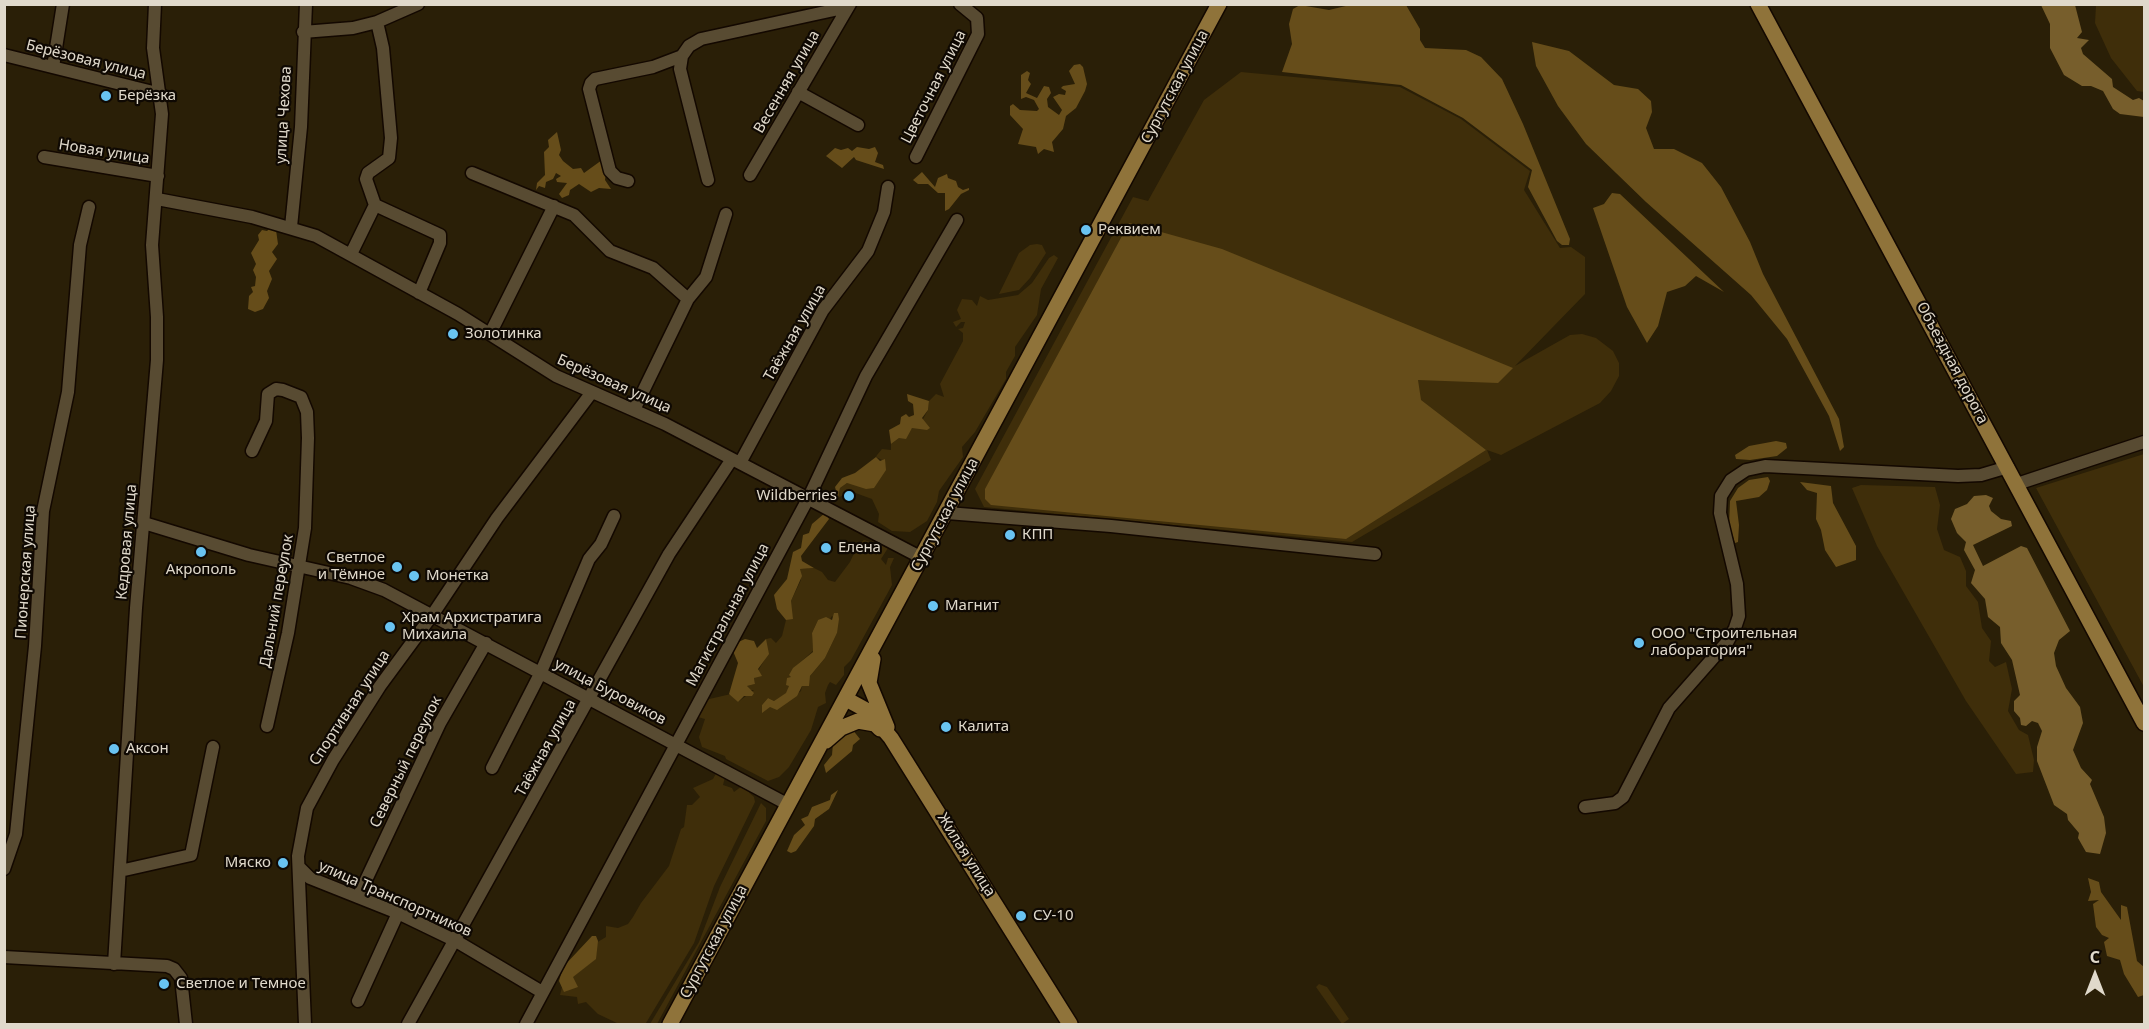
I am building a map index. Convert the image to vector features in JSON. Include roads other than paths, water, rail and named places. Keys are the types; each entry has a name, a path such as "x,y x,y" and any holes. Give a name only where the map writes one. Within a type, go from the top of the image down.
{"main road":[{"name":"Сургутская улица","path":"670,1024 1219,4"},
{"name":"Объездная дорога","path":"1758,4 2145,723"},
{"path":"877,642 869,683 891,738"},
{"name":"Жилая улица","path":"846,699 868,711 891,738 1070,1024"},
{"path":"818,748 841,728 858,721 874,724 891,738"}],"street":[{"path":"53,67 63,4"},
{"name":"Кедровая улица","path":"114,964 157,360 157,317 152,245 157,199 161,94 153,48 156,4"},
{"name":"улица Чехова","path":"291,227 302,106 303,32 306,4"},
{"path":"303,32 353,28 377,22 418,4"},
{"name":"Цветочная улица","path":"916,156 978,34 977,18 960,4"},
{"path":"708,180 681,69 682,56 689,46 701,39 849,6"},
{"name":"Весенняя улица","path":"750,175 849,6"},
{"path":"351,254 375,205 366,179 368,173 389,158 391,138 382,48 377,22"},
{"name":"Берёзовая улица","path":"4,55 161,94"},
{"path":"628,181 617,178 610,171 589,89 591,83 595,79 653,67 682,56"},
{"path":"798,92 858,125"},
{"name":"Новая улица","path":"44,157 158,176"},
{"path":"472,173 554,206 584,223 610,251 653,268 688,299"},
{"name":"Таёжная улица","path":"408,1024 669,554 736,461 824,310 868,251 884,212 888,187"},
{"name":"Берёзовая улица","path":"157,199 291,227 316,236 490,334 531,362 634,410 809,497 922,558"},
{"path":"375,205 440,235 440,243 419,293"},
{"path":"490,334 554,206"},
{"name":"Пионерская улица","path":"4,869 16,834 35,646 43,511 68,392 81,245 89,207"},
{"path":"634,410 688,299 706,277 726,214"},
{"name":"Магистральная улица","path":"526,1024 809,497 866,376 957,220"},
{"name":"Дальний переулок","path":"252,451 266,421 268,394 276,389 301,397 307,412 308,457 301,566 267,726"},
{"name":"Спортивная улица","path":"305,1024 299,867 301,836 307,808 380,686 433,614 497,518 592,392"},
{"path":"2017,484 2145,441"},
{"path":"1585,807 1615,803 1623,797 1669,708 1728,641 1735,628 1739,616 1737,584 1722,527 1720,504 1724,488 1738,475 1765,466 1958,476 1981,475 2008,467"},
{"path":"947,513 1111,526 1374,554"},
{"path":"492,768 541,672 579,580 614,516"},
{"name":"улица Буровиков","path":"144,523 249,555 369,584 433,614 788,804"},
{"name":"Северный переулок","path":"358,897 440,723 486,643"},
{"path":"120,871 191,855 213,747"},
{"name":"улица Транспортников","path":"299,867 310,878 398,913 456,940 542,992"},
{"path":"358,1001 398,913"},
{"path":"4,957 159,965 174,969 183,987 186,1024"}],"place":[{"name":"Берёзка","path":"106,96"},
{"name":"Реквием","path":"1086,230"},
{"name":"Золотинка","path":"453,334"},
{"name":"Wildberries","path":"849,496"},
{"name":"КПП","path":"1010,535"},
{"name":"Елена","path":"826,548"},
{"name":"Акрополь","path":"201,552"},
{"name":"Светлое и Тёмное","path":"397,567"},
{"name":"Монетка","path":"414,576"},
{"name":"Магнит","path":"933,606"},
{"name":"Храм Архистратига Михаила","path":"390,627"},
{"name":"ООО \"Строительная лаборатория\"","path":"1639,643"},
{"name":"Калита","path":"946,727"},
{"name":"Аксон","path":"114,749"},
{"name":"Мяско","path":"283,863"},
{"name":"СУ-10","path":"1021,916"},
{"name":"Светлое и Темное","path":"164,984"}]}
